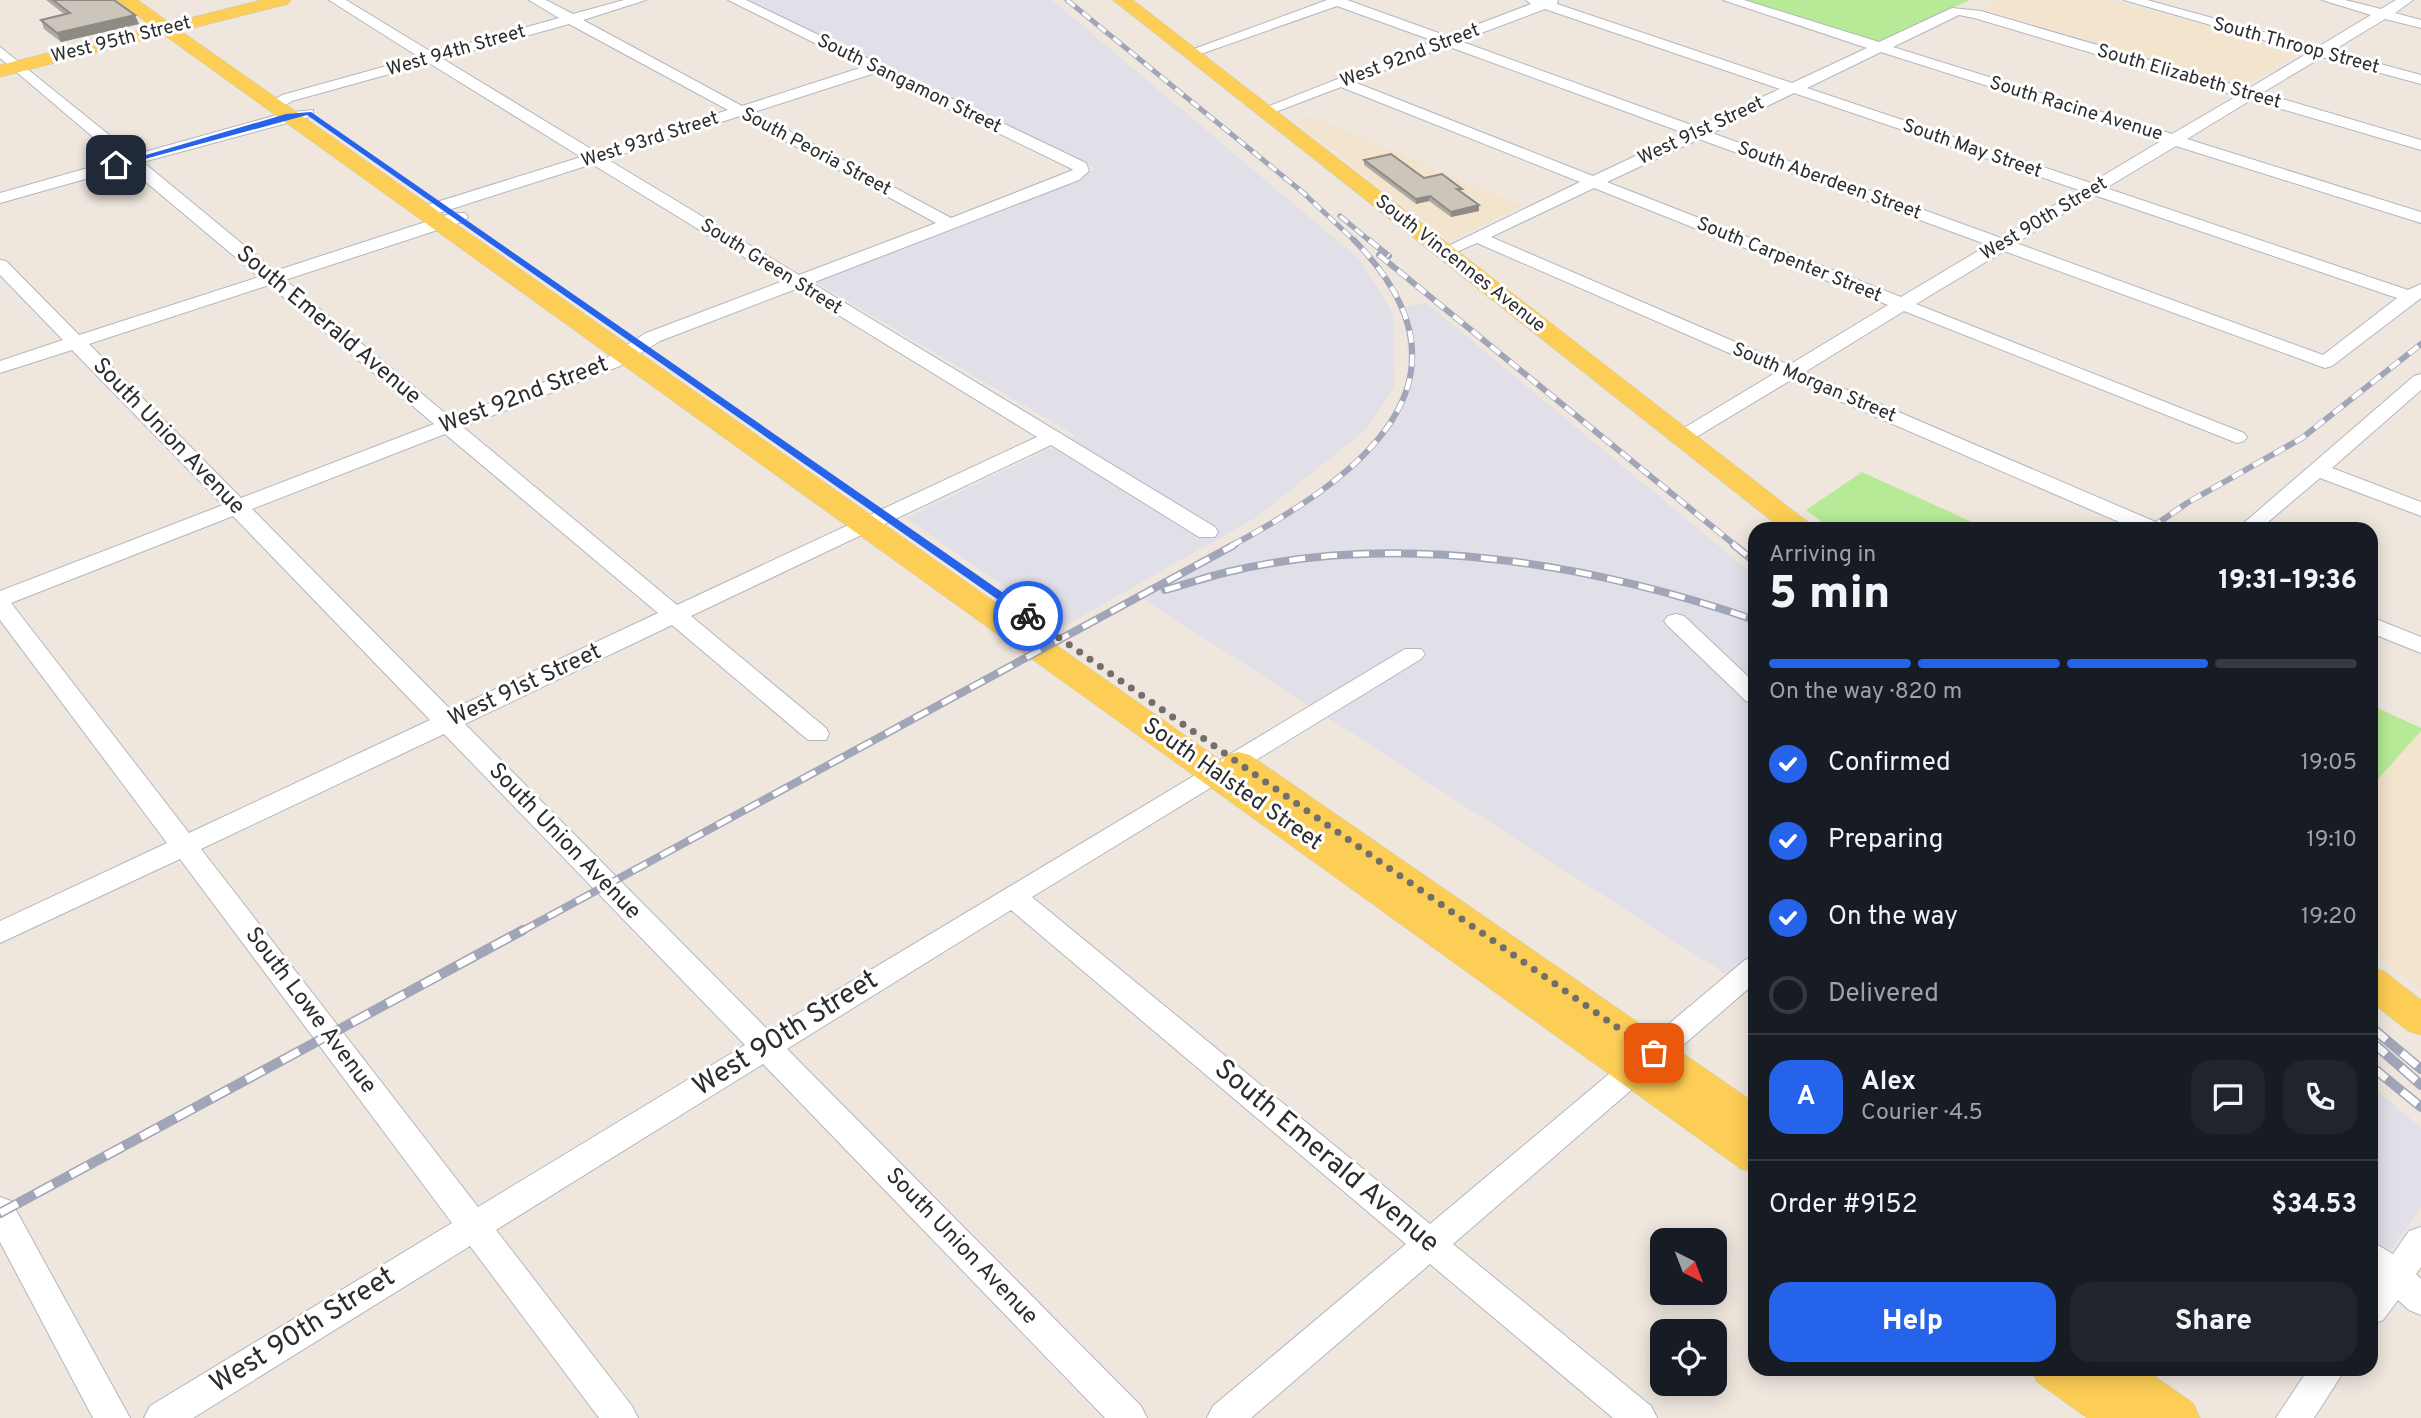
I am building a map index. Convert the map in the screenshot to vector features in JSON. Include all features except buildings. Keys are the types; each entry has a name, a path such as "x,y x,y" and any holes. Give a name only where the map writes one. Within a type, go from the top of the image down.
{"main road":[{"name":"South Halsted Street","path":"126,0 171,24 1644,1062 1748,1151"},
{"name":"South Halsted Street","path":"147,0 171,24"},
{"name":"West 95th Street","path":"171,24 257,0"},
{"name":"West 95th Street","path":"6,63 282,0"},
{"name":"South Vincennes Avenue","path":"1123,0 1790,522"},
{"path":"2378,987 2421,1021"},
{"name":"South Halsted Street","path":"1644,1062 1748,1120"},
{"path":"2064,1376 2123,1418"},
{"path":"2117,1376 2177,1418"}],"street":[{"name":"South Green Street","path":"336,0 1208,533"},
{"name":"South Peoria Street","path":"536,0 950,224"},
{"name":"West 94th Street","path":"0,198 131,160 290,108 430,58 639,0"},
{"name":"South Sangamon Street","path":"735,0 1082,169"},
{"name":"South Racine Avenue","path":"1730,0 2421,218"},
{"name":"South Throop Street","path":"2131,0 2421,80"},
{"path":"2329,0 2421,24"},
{"name":"West 90th Street","path":"1681,438 2406,0"},
{"path":"1190,53 1335,1"},
{"name":"South Aberdeen Street","path":"1335,1 2325,362 2416,293"},
{"name":"West 92nd Street","path":"1265,111 1544,1"},
{"name":"South May Street","path":"1544,1 2093,190 2416,293"},
{"name":"West 91st Street","path":"1445,252 1957,11"},
{"name":"South Elizabeth Street","path":"1957,11 1976,14 2421,145"},
{"name":"South Emerald Avenue","path":"6,63 131,160 817,734"},
{"name":"West 93rd Street","path":"0,367 272,279 594,158 876,68"},
{"name":"South Carpenter Street","path":"1341,82 2237,437"},
{"name":"West 92nd Street","path":"0,599 613,362 633,350 796,282 1073,177 1082,169"},
{"name":"South Morgan Street","path":"1477,237 2136,522"},
{"name":"South Union Avenue","path":"0,265 1129,1418"},
{"path":"2256,522 2416,390"},
{"name":"West 91st Street","path":"0,933 1050,438"},
{"path":"2319,470 2421,510"},
{"name":"South Lowe Avenue","path":"0,604 620,1418"},
{"path":"1676,621 1748,689"},
{"path":"2378,627 2421,646"},
{"name":"West 90th Street","path":"162,1418 1224,766 1413,654"},
{"name":"South Emerald Avenue","path":"1012,896 1639,1418"},
{"path":"1226,1418 1748,973"},
{"path":"0,1210 112,1418"},
{"path":"2378,1284 2383,1266 2421,1241"},
{"path":"2383,1266 2421,1300"},
{"path":"2294,1418 2323,1376"}],"shaded area":[{"path":"748,0 1052,0 1360,260 1393,314 1394,387 1365,430 1257,517 1062,627 906,518 1076,436 812,280 1096,169"},
{"path":"2001,0 2111,0 2299,52 2243,86 1982,9"},
{"path":"1311,116 1522,206 1449,240 1296,122"},
{"path":"1425,302 1748,570 1748,988 1139,596 1309,501 1381,437 1409,380 1405,308"},
{"path":"2378,708 2421,728 2421,989 2378,956"},
{"path":"2378,1092 2421,1128 2421,1208 2378,1268"}],"green space":[{"path":"1739,0 1970,0 1877,42"},
{"path":"1862,472 1972,522 1822,522 1806,510"},
{"path":"2378,708 2421,728 2378,779"}],"railway":[{"path":"1067,0 1302,191"},
{"path":"1302,191 1306,195"},
{"path":"1302,191 1354,241"},
{"path":"1340,216 1371,242"},
{"path":"1369,240 1389,256"},
{"path":"1231,546 1323,489 1362,456 1392,420 1409,381 1411,338 1394,291 1354,241"},
{"path":"1379,255 1736,546"},
{"path":"2160,522 2187,503 2302,438 2421,344"},
{"path":"520,932 1234,545"},
{"path":"1734,545 1748,556"},
{"path":"1165,590 1232,571 1297,559 1363,554 1430,554 1563,569 1628,583 1748,618"},
{"path":"0,1213 523,930"},
{"path":"2378,1033 2421,1069"},
{"path":"2378,1047 2421,1085"},
{"path":"2378,1072 2421,1107"}],"way so far":[{"path":"1028,616 1654,1053"}],"route":[{"path":"116,165 289,116 309,113 1028,616"}]}
